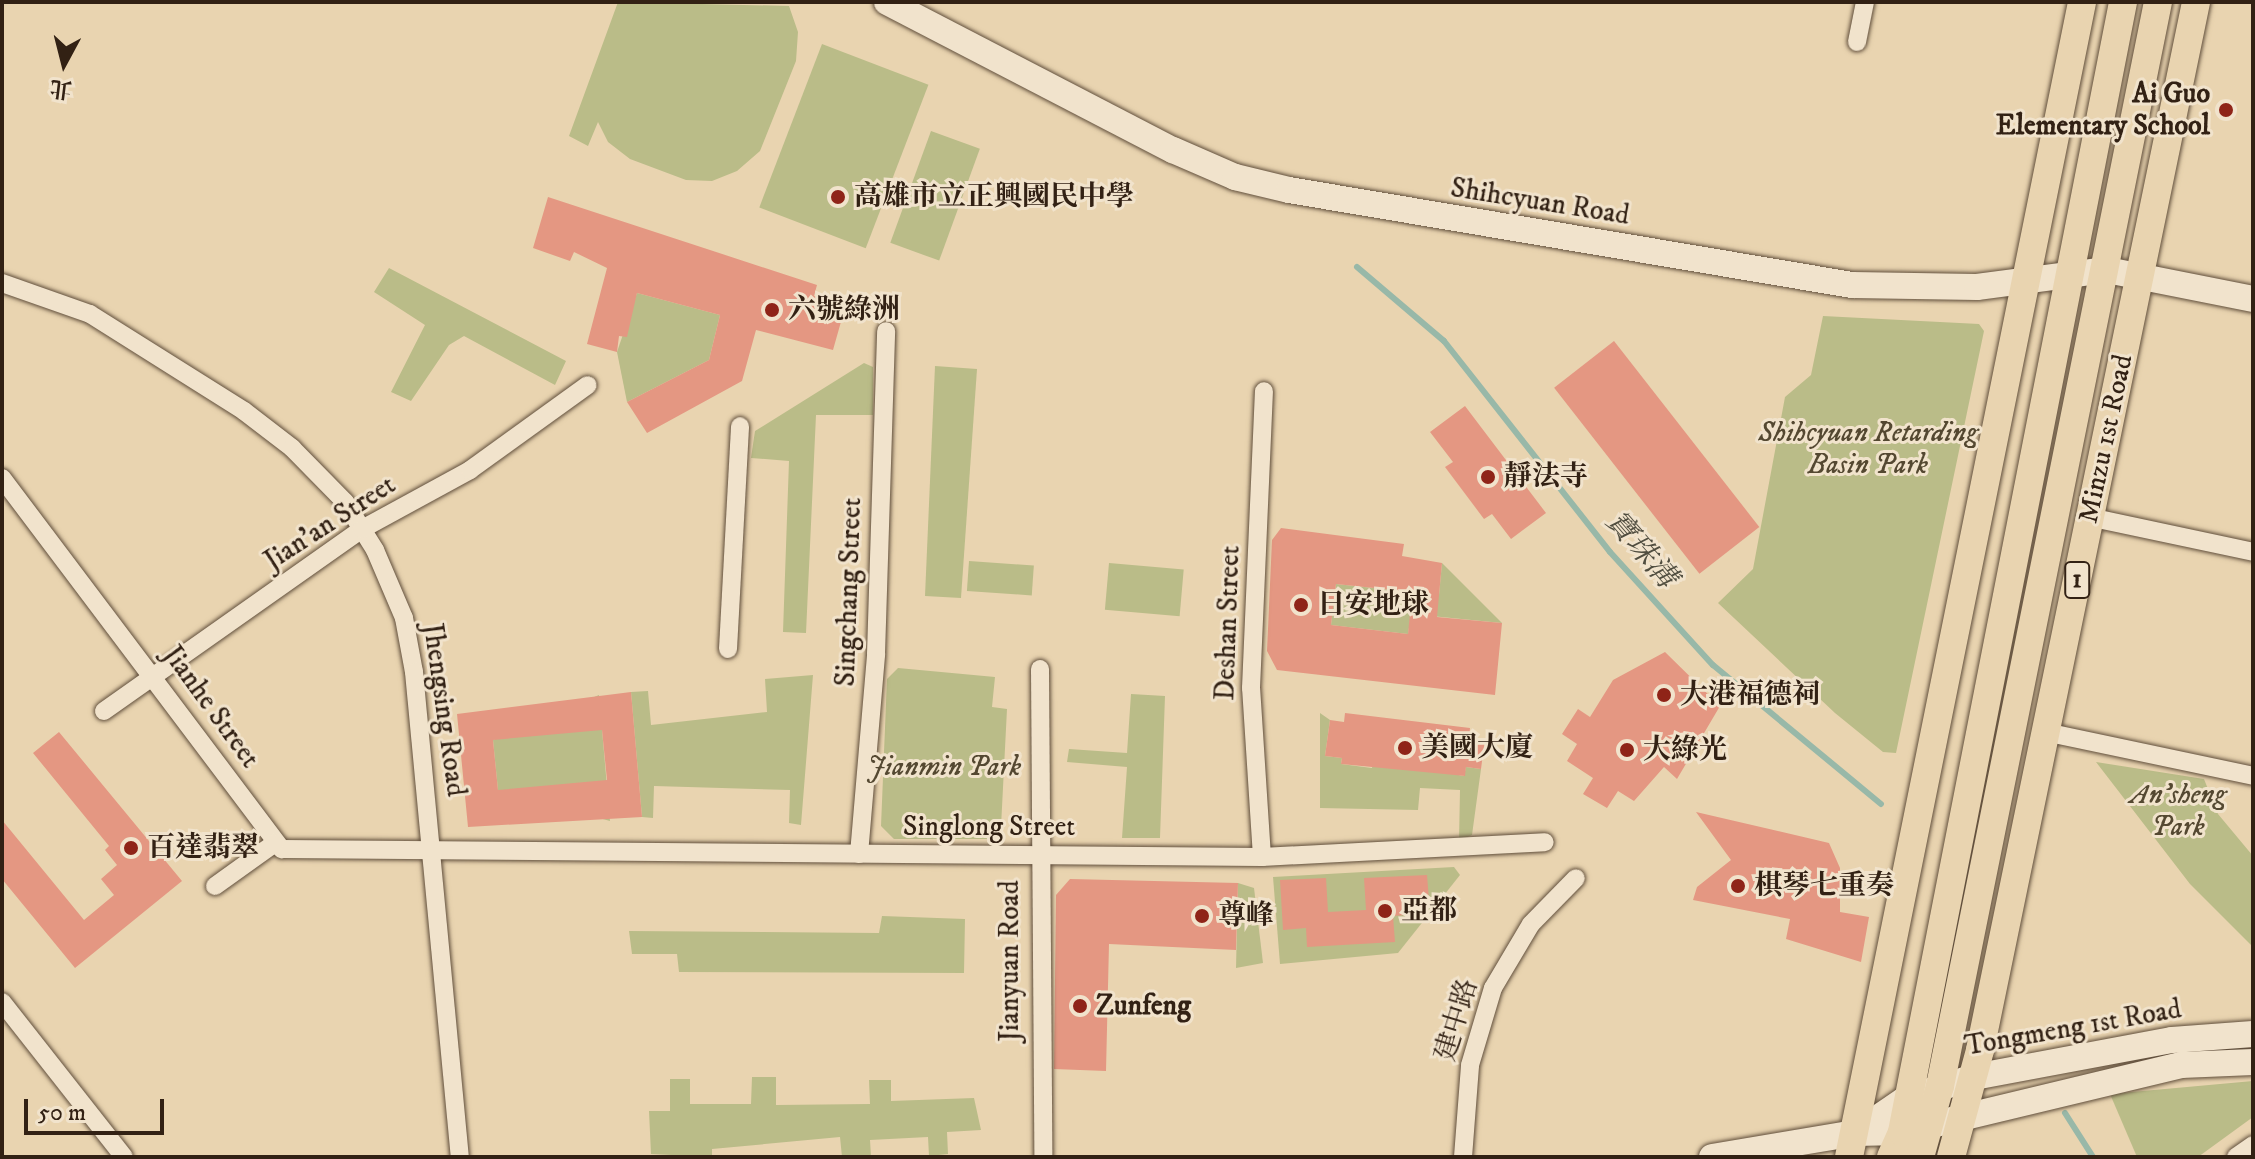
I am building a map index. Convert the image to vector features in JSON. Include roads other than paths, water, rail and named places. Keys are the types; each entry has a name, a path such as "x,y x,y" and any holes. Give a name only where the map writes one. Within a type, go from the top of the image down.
{"main road":[{"path":"1852,1145 2029,282 2082,2"},
{"path":"1896,1144 2123,2"},
{"name":"Minzu 1st Road","path":"1920,1157 1940,1086 2107,270 2158,2"},
{"name":"Minzu 1st Road","path":"1951,1157 1966,1114 1974,1077 2196,2"}],"street":[{"name":"Shihcyuan Road","path":"887,2 1198,161 1289,190 1852,285 2029,282 2107,270"},
{"path":"1857,42 1865,2"},
{"path":"2107,270 2253,299"},
{"name":"Jhengsing Road","path":"2,283 90,314 244,411 292,448 362,529 404,618 433,847 460,1157"},
{"name":"Singchang Street","path":"859,854 876,654 886,331"},
{"name":"Jian'an Street","path":"104,711 362,529 470,470 588,385"},
{"name":"Deshan Street","path":"1262,857 1251,688 1264,391"},
{"path":"728,649 740,426"},
{"name":"Jianhe Street","path":"2,478 155,677 275,843"},
{"path":"2089,517 2253,552"},
{"name":"Jianyuan Road","path":"1040,669 1037,855 1043,1157"},
{"path":"2045,732 2253,776"},
{"name":"Singlong Street","path":"433,847 1262,857 1545,842"},
{"path":"215,886 275,843 282,849 433,847"},
{"name":"建中路","path":"1463,1157 1470,1065 1493,988 1531,924 1576,878"},
{"path":"2,1002 124,1157"},
{"name":"Tongmeng 1st Road","path":"1852,1145 1907,1098 1940,1086 2158,1043 2253,1034"},
{"name":"Tongmeng 1st Road","path":"1712,1157 1896,1144 1931,1123 1966,1114 2181,1065 2253,1062"},
{"path":"2236,1157 2253,1145"}],"waterway":[{"name":"寶珠溝","path":"1357,267 1444,341 1610,552 1713,665 1881,804"},
{"path":"2065,1113 2093,1157"}],"place":[{"name":"Ai Guo Elementary School","path":"2226,110"},
{"name":"高雄市立正興國民中學","path":"838,197"},
{"name":"六號綠洲","path":"772,310"},
{"name":"靜法寺","path":"1488,477"},
{"name":"日安地球","path":"1301,605"},
{"name":"大港福德祠","path":"1664,695"},
{"name":"美國大廈","path":"1405,748"},
{"name":"大綠光","path":"1627,750"},
{"name":"百達翡翠","path":"131,848"},
{"name":"棋琴七重奏","path":"1738,886"},
{"name":"亞都","path":"1385,911"},
{"name":"尊峰","path":"1202,916"},
{"name":"Zunfeng","path":"1080,1006"}],"park label":[{"name":"Shihcyuan Retarding Basin Park","path":"1868,449"},
{"name":"Jianmin Park","path":"944,767"},
{"name":"An'sheng Park","path":"2178,811"}]}
